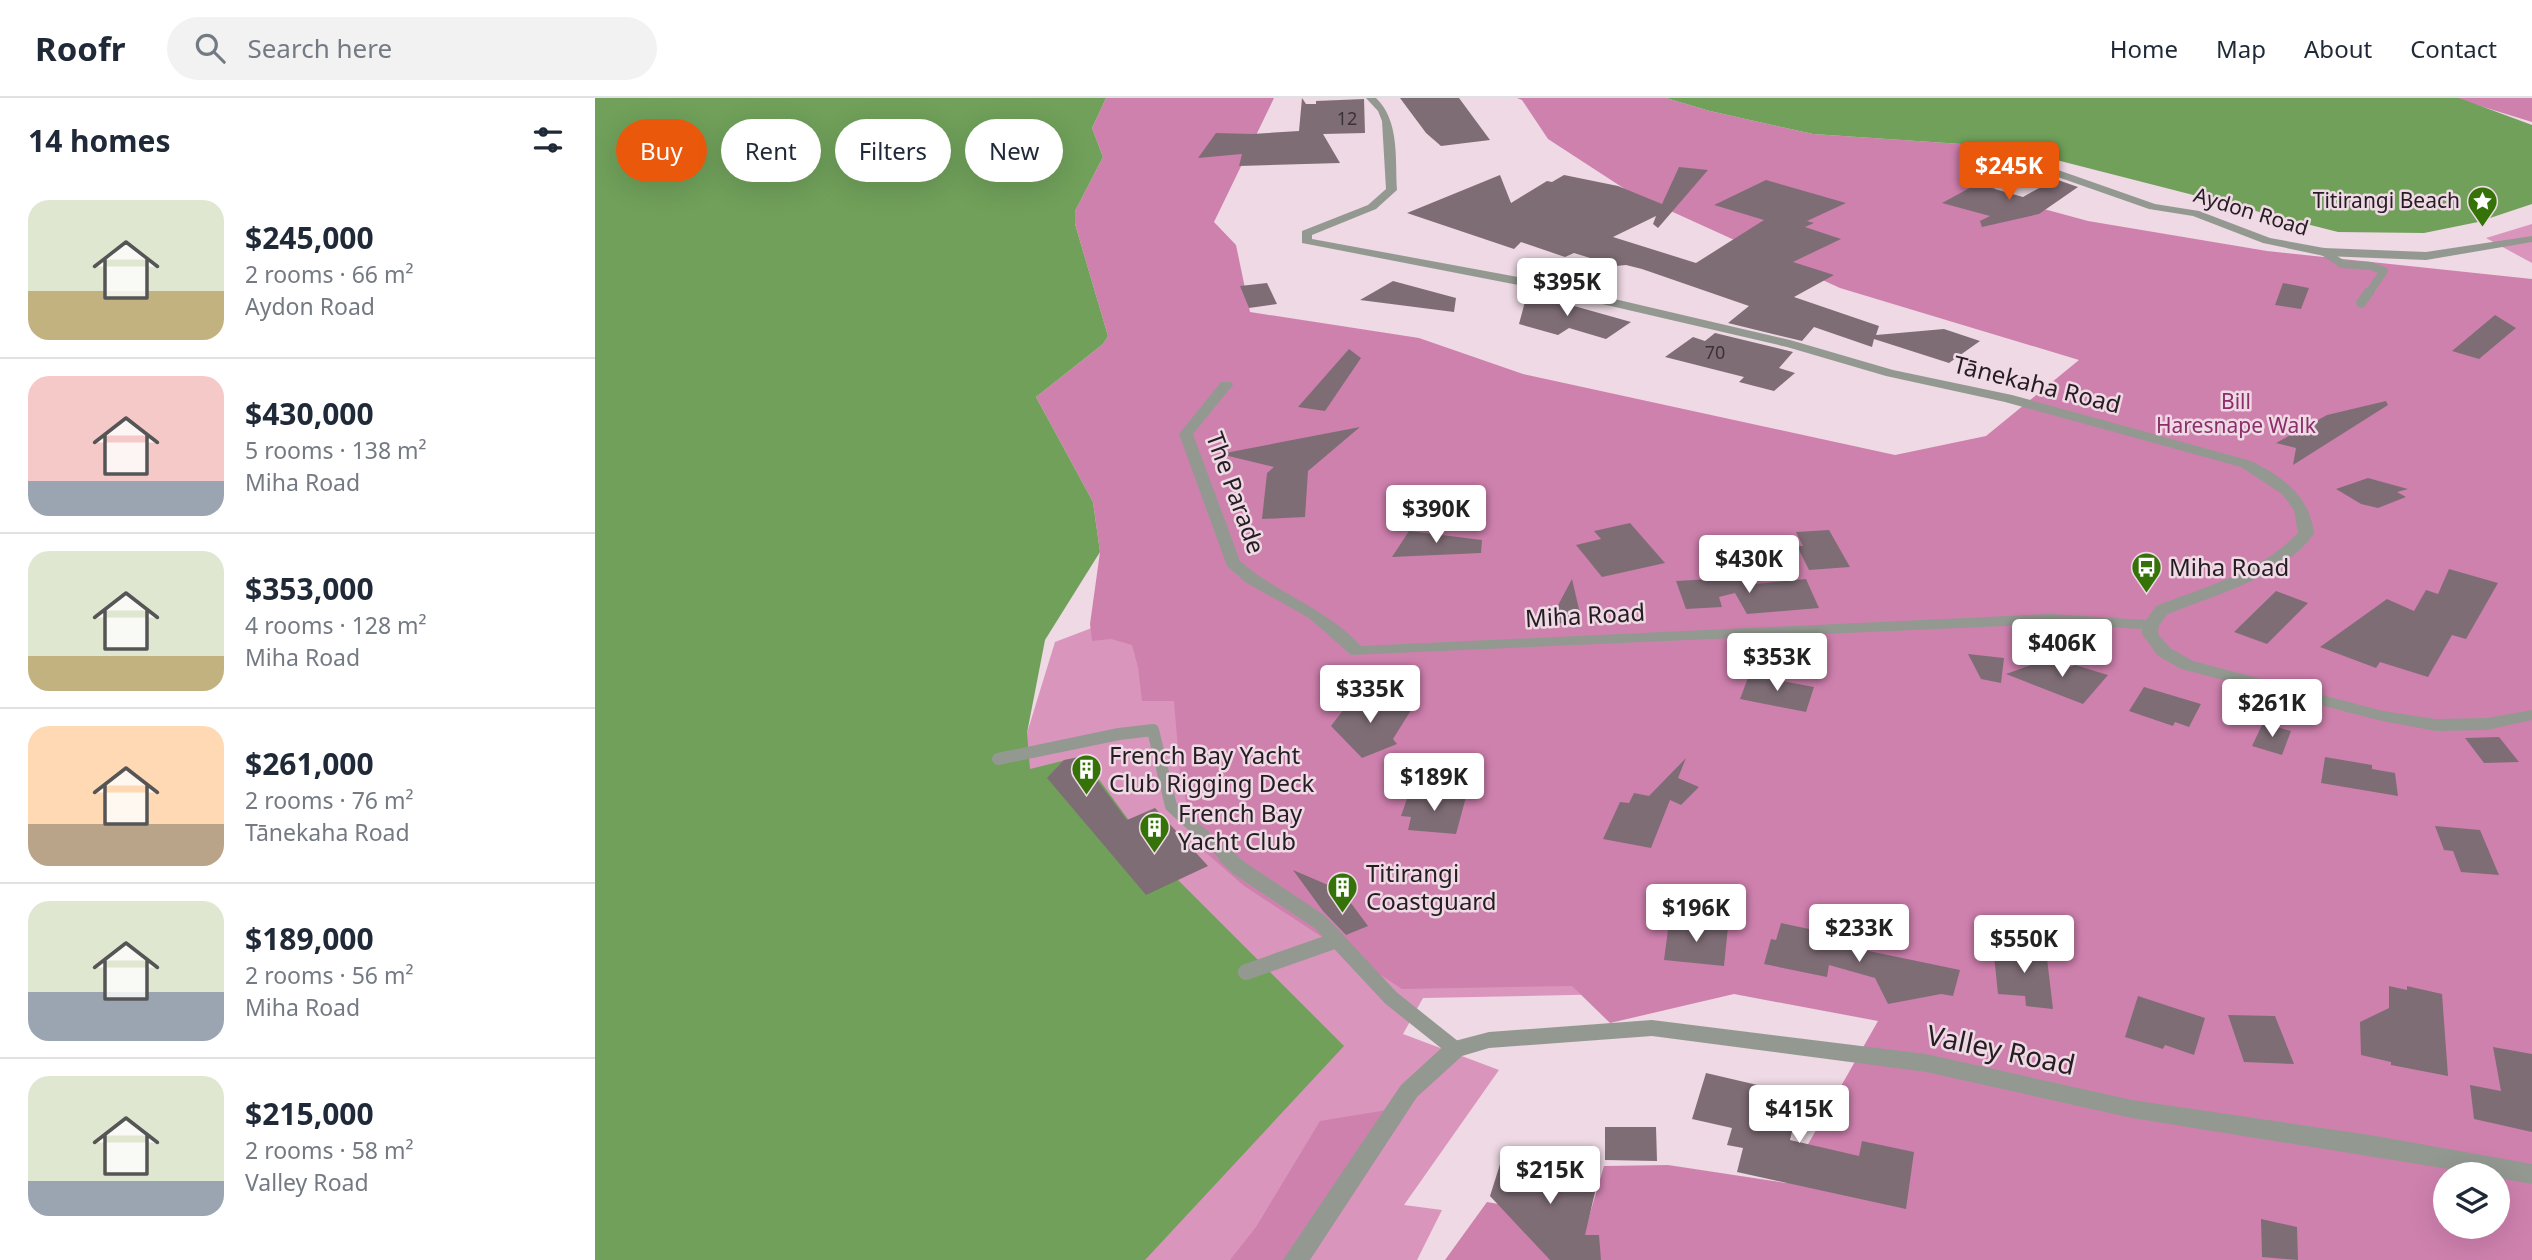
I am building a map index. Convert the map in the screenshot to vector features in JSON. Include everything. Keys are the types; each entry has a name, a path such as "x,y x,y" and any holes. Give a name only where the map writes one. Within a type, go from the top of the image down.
{"street":[{"name":"Tānekaha Road","path":"1371,98 1383,110 1387,121 1392,190 1372,206 1306,233 1304,239 1316,245 1529,283 1790,344 1891,373 2007,398 2246,464 2277,481 2295,498 2304,511 2306,523 2306,534 2295,548 2277,561 2162,610 2151,625"},
{"name":"Aydon Road","path":"2007,163 2055,172 2153,207 2195,213 2267,241 2324,252 2426,256 2532,239"},
{"name":"The Parade","path":"1226,385 1186,434 1233,563 1251,579 1315,614 1357,651"},
{"name":"Miha Road","path":"1357,651 2050,619 2151,625"},
{"path":"2151,625 2150,634 2164,652 2187,665 2382,716 2436,725 2487,724 2532,715"},
{"name":"Valley Road","path":"1454,1049 1489,1040 1652,1028 1784,1043 1926,1063 2132,1109 2370,1145 2532,1174"},
{"path":"1296,1260 1409,1091 1454,1049"}],"lane":[{"path":"2324,252 2342,264 2371,266 2384,271 2361,303"},
{"path":"998,759 1119,734 1153,730 1171,806 1239,868 1320,922 1391,998 1454,1049"},
{"path":"1246,972 1337,940"}],"shaded area":[{"path":"595,98 1106,98 1092,128 1103,157 1075,211 1075,224 1108,336 1103,344 1036,397 1093,502 1100,552 1045,640 1027,733 1030,769 1082,756 1157,859 1344,1046 1145,1260 595,1260"},
{"path":"1666,98 2459,98 2532,125 2532,204 2478,222 2424,233 2338,232 2006,147 1813,134 1710,111"},
{"path":"2532,224 2532,263 2486,238"},
{"path":"1118,618 1618,994 1423,998 1403,1034 1499,1070 1404,1205 1442,1210 1417,1260 670,1260 1027,733 1055,642"}],"green space":[{"name":"Bill Haresnape Walk","path":"1106,98 1274,98 1214,222 1236,245 1250,312 1419,338 1523,374 1895,455 1986,436 2079,360 1840,288 1631,193 1548,139 1522,100 1517,98 1666,98 1710,111 1813,134 2006,147 1993,195 2088,221 2267,251 2532,279 2532,1260 1445,1260 1487,1202 1588,1220 1604,1166 1668,1165 1786,1183 1878,1021 1734,994 1610,1023 1572,986 1402,989 1244,886 1195,843 1180,773 1174,701 1142,701 1132,645 1111,639 1092,641 1090,624 1100,552 1093,502 1036,397 1103,344 1108,336 1075,224 1075,211 1103,157 1092,128"},
{"path":"2459,98 2532,98 2532,122 2464,101"},
{"path":"1393,1109 1284,1260 1230,1260 1256,1227 1320,1121"}],"building":[{"path":"1302,98 1306,104 1316,104 1316,101 1364,99 1365,133 1323,134 1340,163 1239,166 1242,154 1198,158 1216,133 1299,131"},
{"path":"1400,98 1459,98 1490,140 1441,146 1426,133"},
{"path":"1679,167 1708,170 1658,228 1653,224 1656,216 1613,237 1696,263 1764,220 1714,205 1766,180 1846,203 1807,221 1814,223 1805,227 1841,239 1793,262 1834,275 1794,297 1879,326 1876,335 1944,329 1980,341 1949,363 1874,339 1872,347 1814,327 1802,341 1728,323 1749,306 1642,269 1626,265 1616,266 1574,253 1565,257 1521,242 1514,249 1407,213 1500,175 1511,203 1547,181 1552,182 1564,175 1618,186 1662,204"},
{"path":"2055,179 2078,187 2039,214 1982,227 1980,221 1990,216 1942,203 1977,184 2023,197"},
{"path":"1393,281 1456,298 1454,312 1360,300"},
{"path":"1267,283 1277,304 1249,308 1240,286"},
{"path":"2283,283 2309,288 2301,309 2275,305"},
{"path":"1527,294 1631,322 1606,339 1569,328 1558,335 1519,324"},
{"path":"2495,315 2516,328 2479,359 2452,351"},
{"path":"1715,333 1793,352 1779,368 1795,373 1774,391 1739,382 1744,377 1665,357 1693,337 1705,341"},
{"path":"1349,349 1361,358 1325,411 1298,407"},
{"path":"2386,401 2388,405 2293,465 2296,448 2276,443 2327,415"},
{"path":"1360,427 1308,471 1305,517 1262,519 1267,473 1274,467 1220,454"},
{"path":"2368,478 2408,489 2397,492 2406,497 2378,508 2361,504 2336,489"},
{"path":"1630,523 1665,563 1602,577 1576,545 1601,539 1594,531"},
{"path":"1829,530 1850,567 1809,570 1797,546 1803,546 1796,532"},
{"path":"1409,531 1482,540 1481,553 1392,557"},
{"path":"2449,569 2498,583 2466,639 2452,635 2428,677 2380,662 2376,668 2320,647 2387,599 2414,611 2426,590 2438,594"},
{"path":"1745,577 1746,585 1806,579 1819,608 1747,614 1735,593 1719,597 1722,607 1686,609 1676,581"},
{"path":"1572,579 1582,622 1548,624"},
{"path":"2276,591 2308,603 2267,644 2234,632"},
{"path":"1968,654 2004,658 2001,683 1981,679"},
{"path":"2048,659 2108,675 2083,704 2006,674"},
{"path":"1749,675 1814,687 1806,712 1740,699"},
{"path":"2144,687 2201,704 2189,727 2175,722 2173,726 2129,711"},
{"path":"1353,697 1413,707 1393,739 1397,744 1362,758 1331,726"},
{"path":"2263,723 2291,731 2282,755 2252,746"},
{"path":"2499,737 2519,762 2484,763 2465,738"},
{"path":"1080,757 1127,820 1155,808 1208,866 1146,895 1047,778 1064,760"},
{"path":"2325,757 2372,765 2372,769 2395,773 2398,796 2321,783"},
{"path":"1686,758 1678,778 1699,787 1681,805 1670,800 1651,848 1603,839 1620,802 1629,803 1634,793 1649,796"},
{"path":"1409,793 1466,797 1456,834 1408,830 1411,817 1401,816"},
{"path":"2435,826 2480,830 2499,875 2461,872 2453,851 2444,850"},
{"name":"Titirangi Coastguard","path":"1293,870 1342,891 1368,926 1346,935 1323,911"},
{"path":"1669,922 1728,927 1724,966 1664,960"},
{"path":"1781,923 1837,935 1835,944 1960,970 1953,996 1941,994 1888,1004 1875,978 1829,965 1827,977 1764,964 1771,939 1776,940"},
{"path":"1993,946 2046,950 2053,1009 2026,1006 2025,996 1998,994"},
{"path":"2389,986 2407,990 2407,986 2442,994 2448,1076 2391,1065 2391,1062 2361,1055 2360,1022 2389,1008"},
{"path":"2138,996 2205,1018 2194,1055 2165,1045 2163,1049 2125,1037"},
{"path":"2228,1015 2275,1016 2294,1064 2244,1062"},
{"path":"2493,1047 2532,1054 2532,1132 2474,1119 2470,1085 2501,1091"},
{"path":"1706,1073 1801,1095 1790,1140 1859,1156 1862,1141 1914,1152 1906,1209 1737,1172 1743,1148 1727,1145 1732,1128 1692,1119"},
{"path":"1605,1127 1656,1127 1657,1161 1605,1160"},
{"path":"1503,1155 1600,1171 1585,1235 1599,1235 1601,1260 1550,1260 1490,1196"},
{"path":"2261,1219 2297,1227 2298,1260 2262,1257"}],"place":[{"name":"Titirangi Beach","path":"2483,228"},
{"name":"Miha Road","path":"2146,595"},
{"name":"French Bay Yacht Club Rigging Deck","path":"1086,797"},
{"name":"French Bay Yacht Club","path":"1155,855"},
{"name":"Titirangi Coastguard","path":"1343,915"}]}
